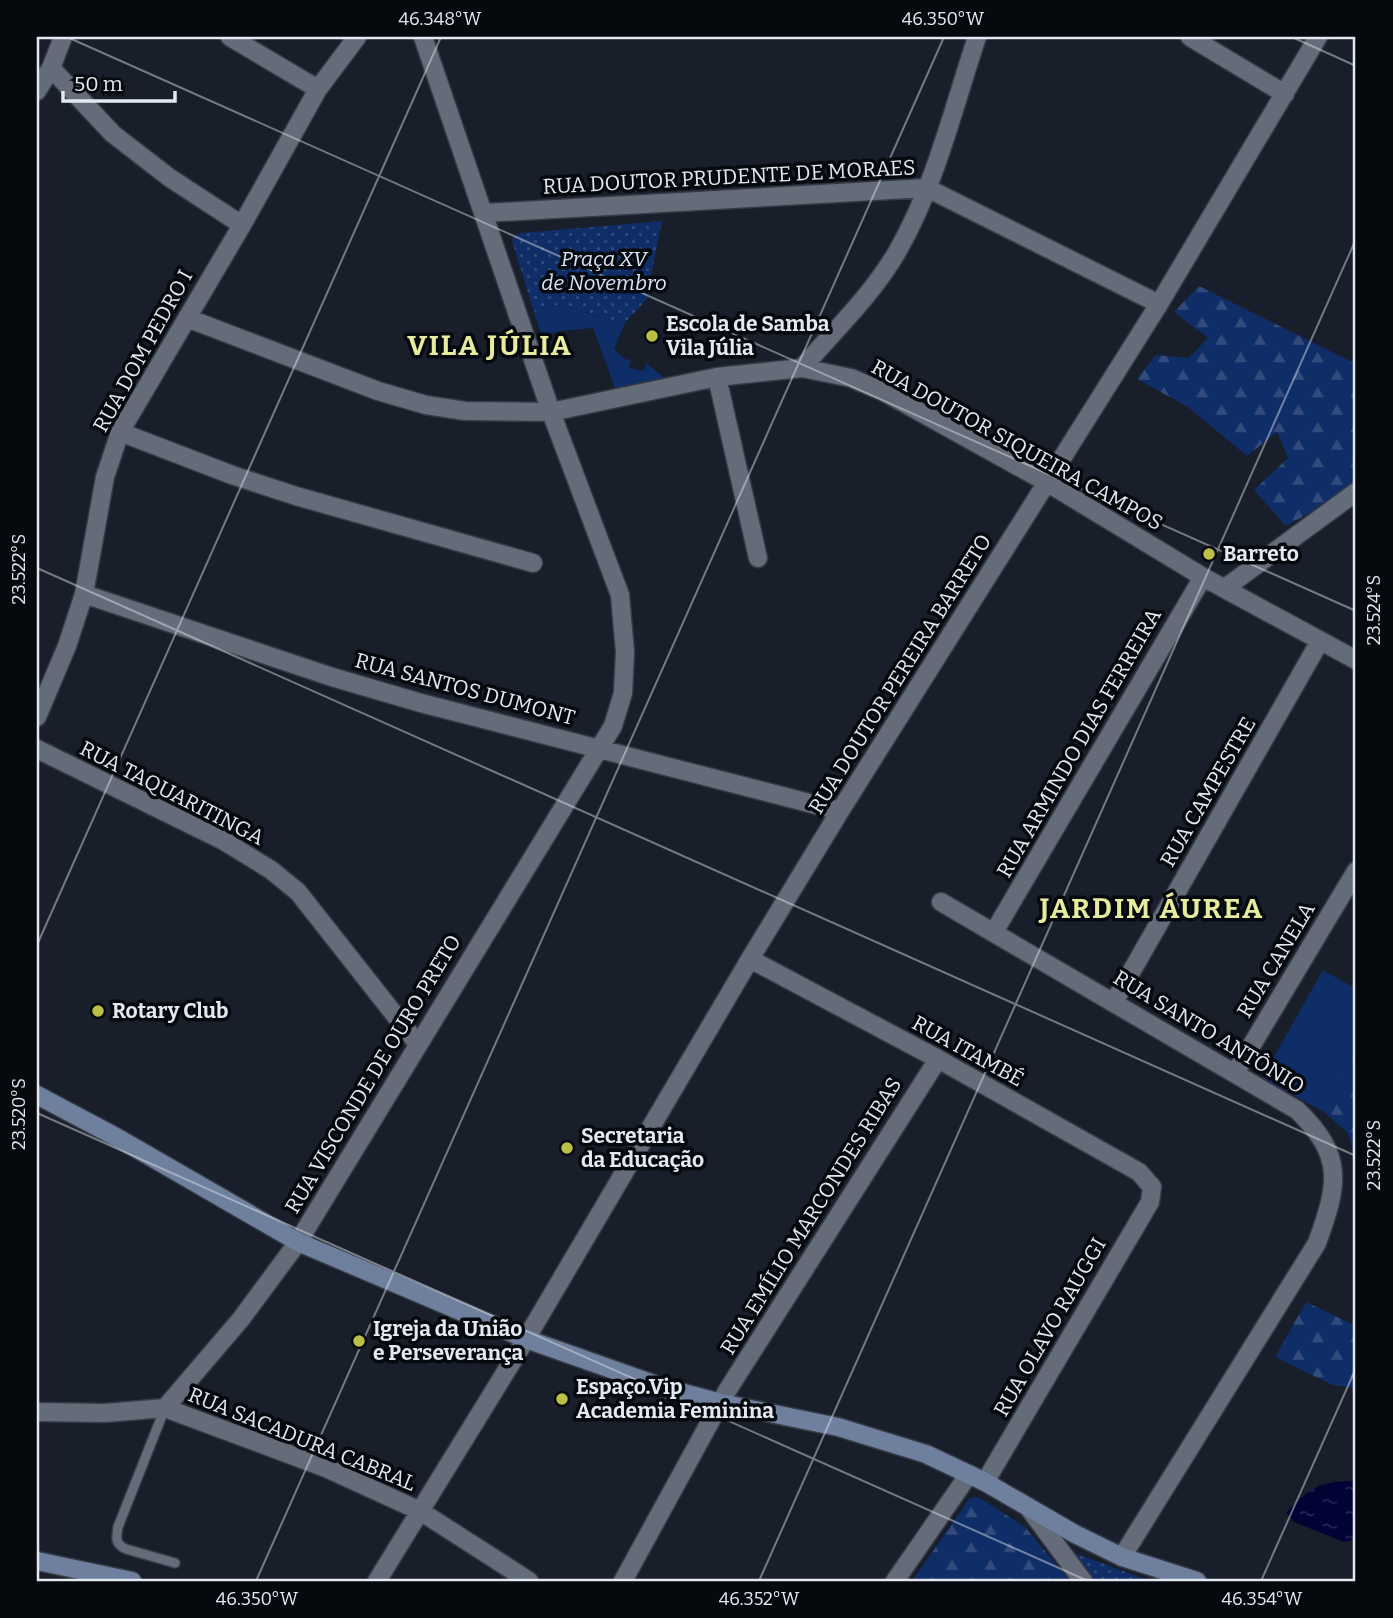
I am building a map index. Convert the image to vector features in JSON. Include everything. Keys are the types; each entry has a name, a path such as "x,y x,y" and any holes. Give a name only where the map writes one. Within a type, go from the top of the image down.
{"main road":[{"path":"37,1095 118,1138 298,1242 526,1339 665,1388 721,1403 838,1427 926,1454 985,1482 1028,1507 1052,1529 1122,1557 1197,1581"},
{"path":"37,1561 132,1581"}],"street":[{"path":"37,91 51,68 63,37"},
{"path":"230,37 318,89"},
{"name":"RUA DOM PEDRO I","path":"37,718 67,646 84,594 106,477 120,432 242,225 318,89 357,37"},
{"name":"RUA VISCONDE DE OURO PRETO","path":"165,1408 241,1319 298,1242 612,726 623,692 625,652 620,595 551,412 423,37"},
{"path":"802,369 879,280 897,253 927,188 977,37"},
{"path":"1190,37 1285,94"},
{"name":"RUA DOUTOR PEREIRA BARRETO","path":"377,1581 526,1339 840,811 1159,304 1318,37"},
{"path":"51,68 113,134 170,178 242,225"},
{"name":"RUA DOUTOR PRUDENTE DE MORAES","path":"484,214 927,188 1159,304"},
{"name":"RUA DOUTOR SIQUEIRA CAMPOS","path":"187,318 378,391 426,405 465,411 551,412 717,377 802,369 851,378 884,392 1048,483 1203,577 1356,660"},
{"path":"717,377 758,558"},
{"path":"120,432 232,475 296,496 533,563"},
{"path":"1225,588 1356,492"},
{"name":"RUA ARMINDO DIAS FERREIRA","path":"994,932 1203,577"},
{"name":"RUA SANTOS DUMONT","path":"84,594 332,677 421,703 840,811"},
{"name":"RUA CAMPESTRE","path":"1114,1002 1320,641"},
{"name":"RUA TAQUARITINGA","path":"37,749 224,841 271,870 298,892 417,1043"},
{"name":"RUA CANELA","path":"1235,1073 1355,875"},
{"name":"RUA SANTO ANTÔNIO","path":"941,902 1297,1110 1315,1126 1330,1152 1335,1177 1329,1209 1317,1243 1122,1557"},
{"name":"RUA ITAMBÉ","path":"750,959 938,1059 1139,1172 1147,1179 1152,1195"},
{"name":"RUA EMÍLIO MARCONDES RIBAS","path":"623,1581 721,1403 850,1194 938,1059"},
{"name":"RUA OLAVO RAUGGI","path":"985,1482 1152,1195"},
{"name":"RUA SACADURA CABRAL","path":"37,1412 105,1413 165,1408 326,1468 420,1511 529,1581"},
{"path":"895,1581 969,1474"},
{"path":"1052,1529 1083,1581"}],"lane":[{"path":"165,1408 116,1538 120,1546 126,1549 175,1563"}],"green space":[{"name":"Praça XV de Novembro","path":"662,221 646,300 625,323 558,305 534,312 512,241 514,236 521,233"},
{"path":"1199,286 1356,364 1356,487 1286,526 1254,490 1288,458 1277,432 1247,456 1188,407 1137,379 1156,355 1189,358 1208,338 1174,312"},
{"path":"558,305 625,323 614,349 625,359 631,360 629,368 643,371 647,363 664,378 615,388 593,328 560,331 542,338 534,312"},
{"path":"1323,970 1356,989 1356,1055 1324,1112 1262,1078"},
{"path":"1356,1055 1356,1159 1348,1133 1324,1112"},
{"path":"1306,1302 1356,1326 1356,1388 1333,1385 1275,1357"},
{"path":"978,1497 1025,1527 1070,1581 912,1581 970,1498"},
{"path":"1072,1552 1150,1581 1094,1581"}],"water":[{"path":"1356,1481 1356,1539 1344,1542 1294,1522 1286,1513 1316,1487 1333,1482"}],"place":[{"name":"Escola de Samba Vila Júlia","path":"652,336"},
{"name":"Barreto","path":"1209,554"},
{"name":"Rotary Club","path":"98,1011"},
{"name":"Secretaria da Educação","path":"567,1148"},
{"name":"Igreja da União e Perseverança","path":"359,1341"},
{"name":"Espaço.Vip Academia Feminina","path":"562,1399"}],"district":[{"name":"VILA JÚLIA","path":"490,345"},
{"name":"JARDIM ÁUREA","path":"1152,908"}]}
